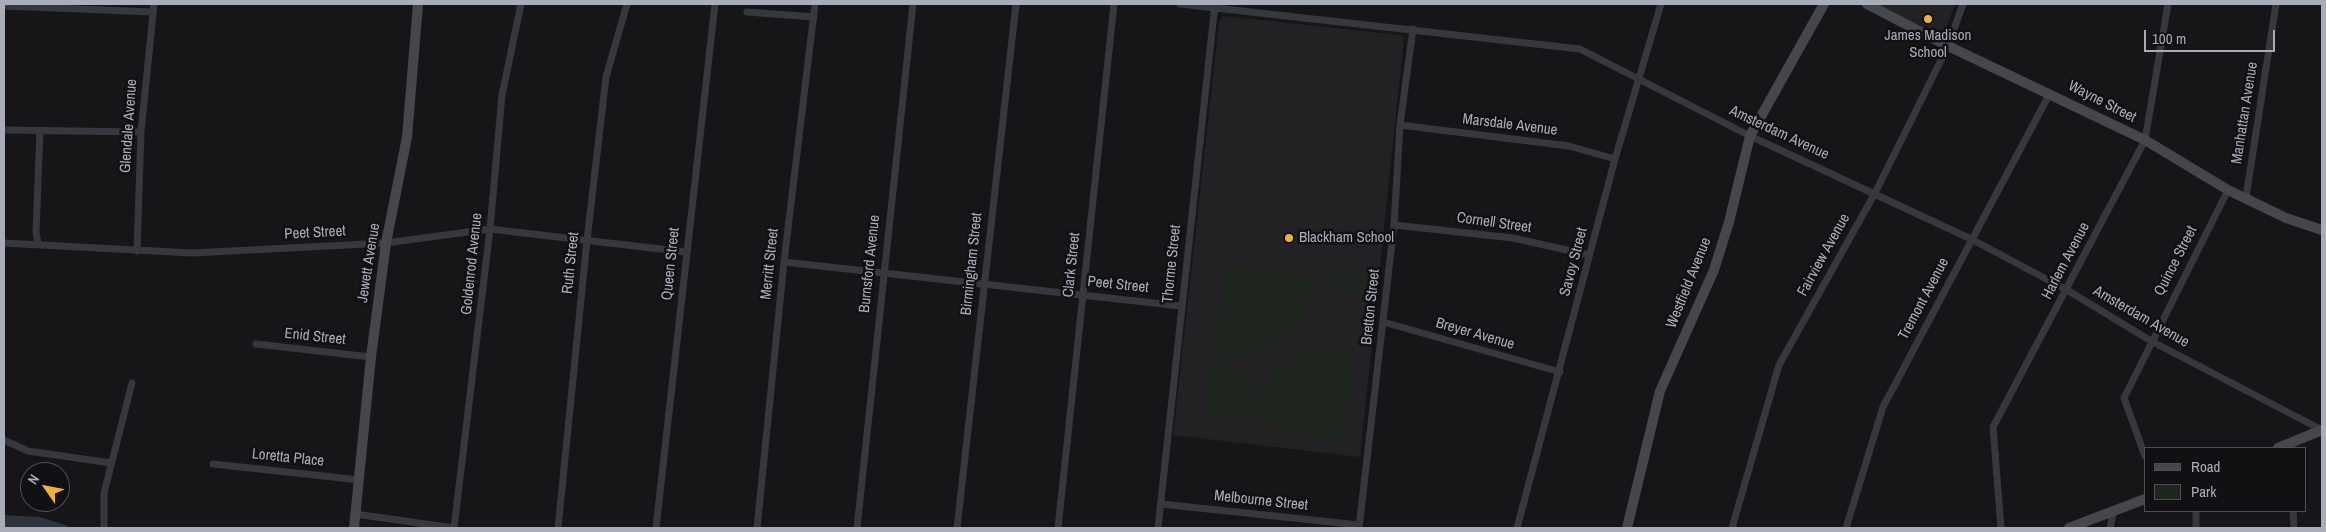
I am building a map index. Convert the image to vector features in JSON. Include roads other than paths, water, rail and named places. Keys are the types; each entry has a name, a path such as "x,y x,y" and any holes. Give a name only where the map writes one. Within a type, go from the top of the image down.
{"street":[{"name":"Glendale Avenue","path":"137,251 141,132 154,4"},
{"name":"Jewett Avenue","path":"354,528 371,357 386,243 407,137 418,4"},
{"name":"Goldenrod Avenue","path":"454,528 490,229 502,94 520,4"},
{"name":"Ruth Street","path":"558,528 587,240 606,77 627,4"},
{"name":"Queen Street","path":"656,528 686,252 716,4"},
{"name":"Merritt Street","path":"757,528 784,262 816,4"},
{"name":"Burnsford Avenue","path":"857,528 913,4"},
{"name":"Birmingham Street","path":"957,528 1016,4"},
{"name":"Clark Street","path":"1058,528 1114,4"},
{"name":"Amsterdam Avenue","path":"1180,4 1214,6 1577,48 1750,136 1971,239 2067,290 2151,341 2322,430"},
{"name":"Savoy Street","path":"1517,528 1560,372 1615,159 1661,4"},
{"name":"Westfield Avenue","path":"1627,528 1660,391 1714,270 1750,136 1824,4"},
{"name":"Wayne Street","path":"1867,4 1948,46 2050,93 2144,140 2228,190 2246,197 2286,218 2322,230"},
{"name":"Fairview Avenue","path":"1732,528 1778,365 1875,193 1948,46 1963,4"},
{"name":"Harlem Avenue","path":"2002,528 1993,427 2067,290 2144,140 2168,4"},
{"name":"Manhattan Avenue","path":"2246,197 2276,4"},
{"path":"4,6 152,12"},
{"name":"Thorme Street","path":"1158,528 1214,6"},
{"path":"747,12 814,17"},
{"name":"Bretton Street","path":"1359,527 1394,225 1400,125 1413,29"},
{"name":"Tremont Avenue","path":"1846,528 1883,407 2050,93"},
{"name":"Marsdale Avenue","path":"1400,125 1569,146 1615,159"},
{"path":"4,130 141,132"},
{"path":"38,244 36,232 40,131"},
{"name":"Quince Street","path":"2144,453 2124,398 2228,190"},
{"name":"Cornell Street","path":"1394,225 1513,238 1589,255"},
{"name":"Peet Street","path":"4,243 192,253 386,243 490,229 686,252"},
{"name":"Peet Street","path":"784,262 1181,306"},
{"name":"Breyer Avenue","path":"1383,322 1560,372"},
{"name":"Enid Street","path":"256,344 371,357"},
{"path":"104,528 104,494 132,382"},
{"path":"2289,446 2322,430"},
{"path":"4,440 18,449 111,463"},
{"name":"Loretta Place","path":"213,464 360,480"},
{"path":"2069,528 2144,499"},
{"name":"Melbourne Street","path":"1160,504 1359,527"},
{"path":"2110,528 2114,510"},
{"path":"2196,512 2196,528"},
{"path":"2293,512 2294,528"},
{"path":"356,514 454,528"}],"place":[{"name":"James Madison School","path":"1928,19"},
{"name":"Blackham School","path":"1289,238"}]}
